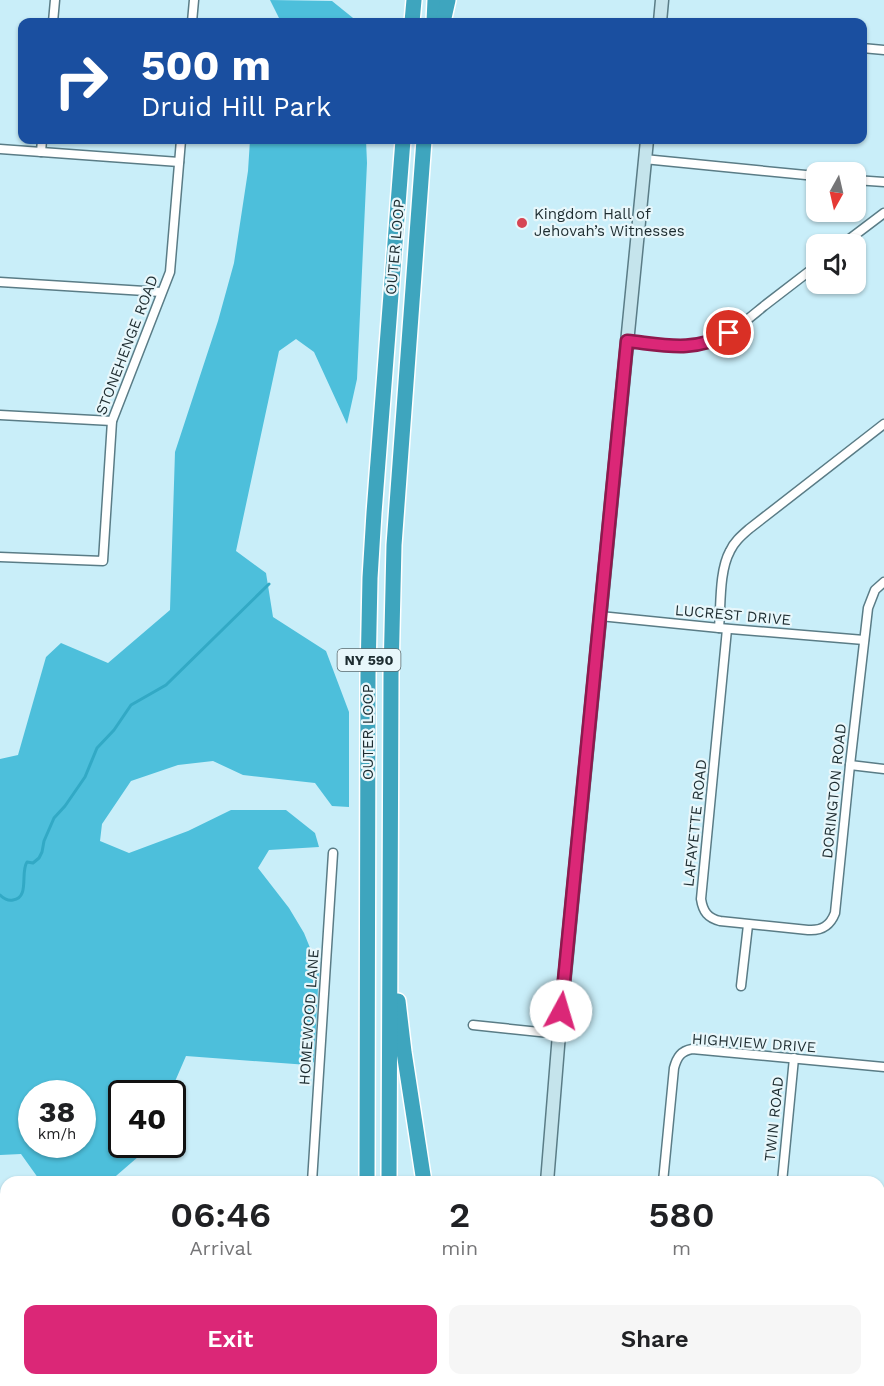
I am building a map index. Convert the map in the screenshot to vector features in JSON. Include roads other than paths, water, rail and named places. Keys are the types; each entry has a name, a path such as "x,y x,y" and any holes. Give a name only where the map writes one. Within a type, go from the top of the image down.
{"highway":[{"path":"412,18 414,0"},
{"path":"434,18 435,0"},
{"path":"444,18 448,0"},
{"name":"OUTER LOOP","path":"367,1176 370,586 403,144"},
{"name":"OUTER LOOP","path":"389,1176 391,675 395,529 424,144"},
{"path":"390,861 392,935 401,1034 423,1176"}],"street":[{"path":"53,18 55,0"},
{"path":"192,18 194,0"},
{"path":"660,18 662,0"},
{"path":"867,48 884,50"},
{"path":"41,152 42,144"},
{"name":"STONEHENGE ROAD","path":"0,557 103,561 112,421 170,272 181,144"},
{"path":"547,1176 559,1034 647,144"},
{"path":"0,149 179,162"},
{"path":"645,159 806,175"},
{"path":"866,181 884,182"},
{"path":"856,234 884,213"},
{"path":"627,341 693,346 705,344 738,327 806,274"},
{"path":"0,282 161,292"},
{"path":"0,415 112,421"},
{"name":"LAFAYETTE ROAD","path":"748,925 707,916 701,899 723,628 725,563 737,540 749,529 884,424"},
{"name":"DORINGTON ROAD","path":"748,925 814,930 825,928 835,913 868,608 875,591 884,582"},
{"name":"LUCREST DRIVE","path":"600,616 864,640"},
{"path":"850,765 884,769"},
{"name":"HOMEWOOD LANE","path":"312,1176 333,853"},
{"path":"741,986 748,925"},
{"path":"473,1025 559,1034"},
{"name":"HIGHVIEW DRIVE","path":"664,1176 674,1068 682,1052 692,1049 884,1067"},
{"name":"TWIN ROAD","path":"783,1176 794,1058"}],"waterway":[{"path":"0,895 11,900 21,895 27,862 33,863 39,858 54,818 85,777 97,748 114,730 131,705 166,685 269,584"}],"place":[{"name":"Kingdom Hall of Jehovah’s Witnesses","path":"522,223"}]}
